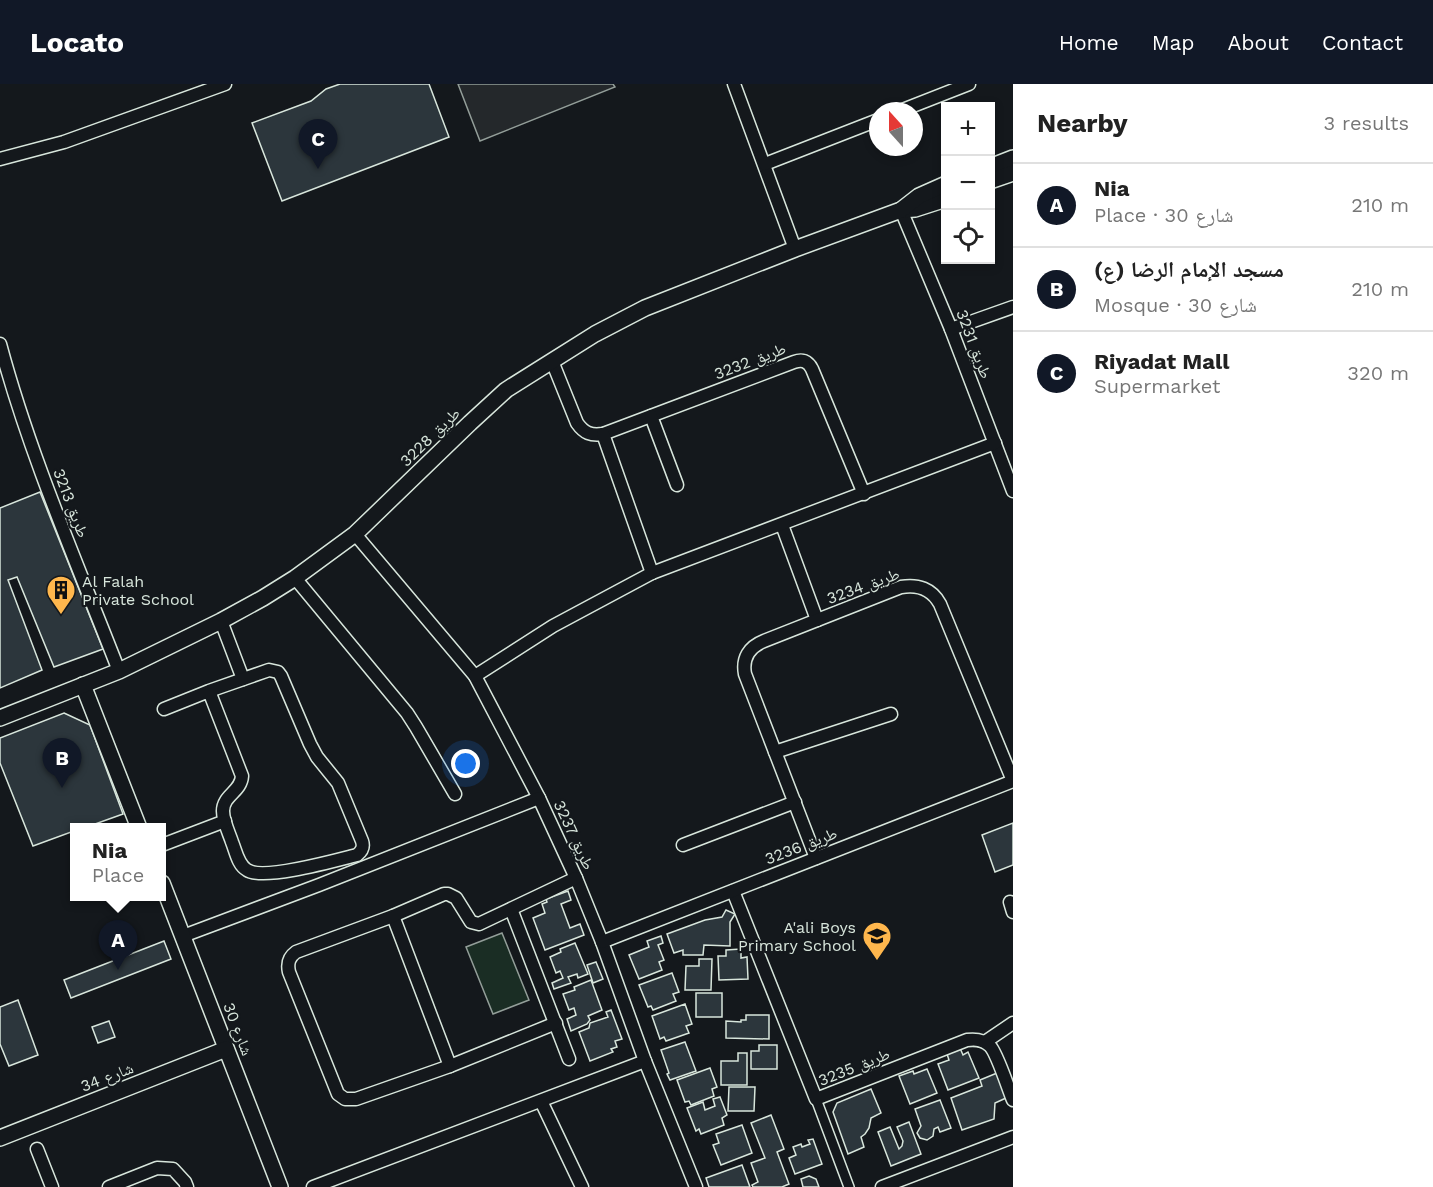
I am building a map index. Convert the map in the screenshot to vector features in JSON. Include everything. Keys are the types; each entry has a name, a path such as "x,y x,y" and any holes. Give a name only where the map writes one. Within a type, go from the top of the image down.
{"street":[{"path":"0,159 64,142 225,84"},
{"path":"734,84 795,249"},
{"path":"923,102 969,84"},
{"path":"765,164 869,124"},
{"path":"995,165 1013,158"},
{"path":"995,180 1013,172"},
{"name":"طريق 3228","path":"901,210 919,196 941,186"},
{"name":"طريق 3228","path":"0,718 118,671 221,621 295,578 355,534 506,390 595,334 645,308 795,249 901,210 915,209 941,200"},
{"name":"طريق 3231","path":"901,210 951,329 1013,491"},
{"path":"951,329 1013,307"},
{"name":"طريق 3213","path":"0,344 12,387 45,481 118,671"},
{"path":"552,361 577,423 588,434 603,434 652,573"},
{"name":"طريق 3232","path":"603,434 794,362 803,361 812,369 864,494"},
{"path":"651,416 677,485"},
{"path":"475,676 552,626 652,573 994,443"},
{"path":"782,525 817,620"},
{"name":"طريق 3237","path":"355,534 475,676 539,798 576,878 602,942 645,1061 696,1187"},
{"path":"295,578 406,713 455,794"},
{"name":"طريق 3234","path":"816,858 745,674 747,653 757,644 901,587 916,586 936,596 1013,781"},
{"path":"221,621 243,679"},
{"path":"164,709 209,691 269,670 278,672 317,757 338,783 363,841 363,848 357,855 303,868 254,874 242,865 223,812 231,794 239,787 241,770 209,691"},
{"path":"83,685 137,823"},
{"path":"775,752 891,714"},
{"name":"طريق 3236","path":"602,942 1013,781"},
{"path":"183,936 330,881 539,798"},
{"path":"683,845 795,802"},
{"path":"166,843 225,821"},
{"path":"556,1023 450,1066 356,1099 345,1099 338,1094 288,967 290,958 296,952 393,916 444,894 456,898 469,920 476,925 576,878"},
{"name":"طريق 3235","path":"733,891 816,1099 967,1040 984,1042"},
{"name":"شارع 30","path":"166,893 280,1187"},
{"path":"511,909 569,1059"},
{"path":"393,916 450,1066"},
{"path":"1013,1023 984,1042 993,1050 1013,1100"},
{"name":"شارع 34","path":"0,1138 226,1049"},
{"path":"313,1187 645,1061"},
{"path":"816,1099 849,1187"},
{"path":"542,1101 582,1187"},
{"path":"882,1187 900,1184 1013,1137"},
{"path":"38,1149 52,1187"},
{"path":"109,1187 157,1168 173,1169 187,1187"}],"green space":[{"path":"502,933 529,1000 493,1014 466,947"}],"shaded area":[{"path":"458,84 613,84 615,87 480,141"}],"building":[{"path":"340,84 429,84 449,137 282,201 252,123 311,101 326,89"},
{"name":"Al Falah Private School","path":"40,492 103,649 54,667 17,577 8,580 42,670 0,688 0,508"},
{"path":"64,713 90,725 123,814 98,823 70,823 70,832 33,846 0,763 0,738"},
{"path":"1013,823 1013,865 995,872 982,835"},
{"path":"568,891 571,900 561,904 570,928 580,924 584,935 545,950 533,918 545,913 542,904 547,902 546,899"},
{"path":"726,910 735,914 730,922 730,946 704,945 703,955 683,955 683,950 674,953 667,934 705,920 722,917"},
{"path":"661,936 663,943 658,945 664,960 659,962 662,970 639,979 629,955 649,947 647,941"},
{"path":"164,941 171,959 71,998 64,980"},
{"path":"575,943 588,974 578,978 577,974 568,977 571,983 554,989 552,983 563,978 560,971 556,973 550,957 561,952 560,949"},
{"path":"741,949 741,958 747,957 748,979 719,980 718,956 726,956 726,950"},
{"path":"699,959 712,959 711,990 685,990 686,966 699,966"},
{"path":"596,962 603,979 593,983 587,965"},
{"path":"672,973 679,992 673,994 676,1001 653,1010 651,1006 648,1007 639,985"},
{"path":"591,980 602,1010 588,1016 590,1020 587,1024 571,1031 567,1019 576,1015 574,1008 569,1010 563,994"},
{"path":"696,993 722,993 722,1017 696,1017"},
{"path":"18,1000 38,1055 9,1066 0,1044 0,1007"},
{"path":"685,1004 692,1024 686,1026 689,1033 666,1041 664,1037 660,1039 652,1016"},
{"path":"611,1010 622,1039 615,1041 617,1047 611,1049 613,1052 590,1061 579,1032 589,1028 590,1023 608,1017 606,1012"},
{"path":"746,1015 769,1015 769,1039 726,1038 726,1021 741,1022 741,1020 746,1020"},
{"path":"109,1021 115,1037 98,1043 92,1027"},
{"path":"685,1042 696,1071 670,1080 661,1050"},
{"path":"759,1045 777,1045 777,1069 751,1069 751,1051 759,1051"},
{"path":"960,1048 963,1055 968,1052 979,1078 948,1090 938,1064 949,1060 947,1054"},
{"path":"738,1053 747,1053 747,1085 721,1085 721,1061 738,1061"},
{"path":"710,1068 717,1087 712,1089 714,1096 691,1105 689,1101 685,1102 677,1080"},
{"path":"927,1069 937,1093 910,1104 899,1076"},
{"path":"997,1073 1006,1098 995,1103 994,1119 962,1130 951,1098 982,1086 980,1080"},
{"path":"729,1087 755,1087 754,1111 728,1111"},
{"path":"871,1089 881,1113 871,1118 869,1128 861,1137 864,1147 848,1154 833,1112 837,1103"},
{"path":"720,1097 727,1115 722,1118 724,1125 701,1134 699,1129 696,1131 687,1108 703,1102 705,1110 715,1106 713,1099"},
{"path":"940,1100 951,1128 940,1132 938,1127 934,1129 933,1136 927,1140 920,1138 917,1133 921,1126 915,1109"},
{"path":"771,1115 784,1149 777,1152 789,1184 782,1187 753,1187 752,1185 758,1182 751,1163 765,1158 751,1123"},
{"path":"909,1122 921,1154 891,1166 878,1132 890,1127 899,1149 903,1141 897,1127"},
{"path":"742,1125 752,1153 721,1165 713,1145 719,1143 716,1134"},
{"path":"813,1139 822,1164 795,1174 789,1158 796,1155 793,1147 810,1144 808,1140"},
{"path":"742,1165 750,1187 709,1187 706,1178"},
{"path":"809,1176 816,1179 819,1187 803,1187 801,1179"}],"place":[{"name":"Riyadat Mall","path":"318,169"},
{"name":"Al Falah Private School","path":"61,616"},
{"name":"مسجد الإمام الرضا (ع)","path":"62,788"},
{"name":"A'ali Boys Primary School","path":"877,962"},
{"name":"Nia","path":"118,970"}]}
